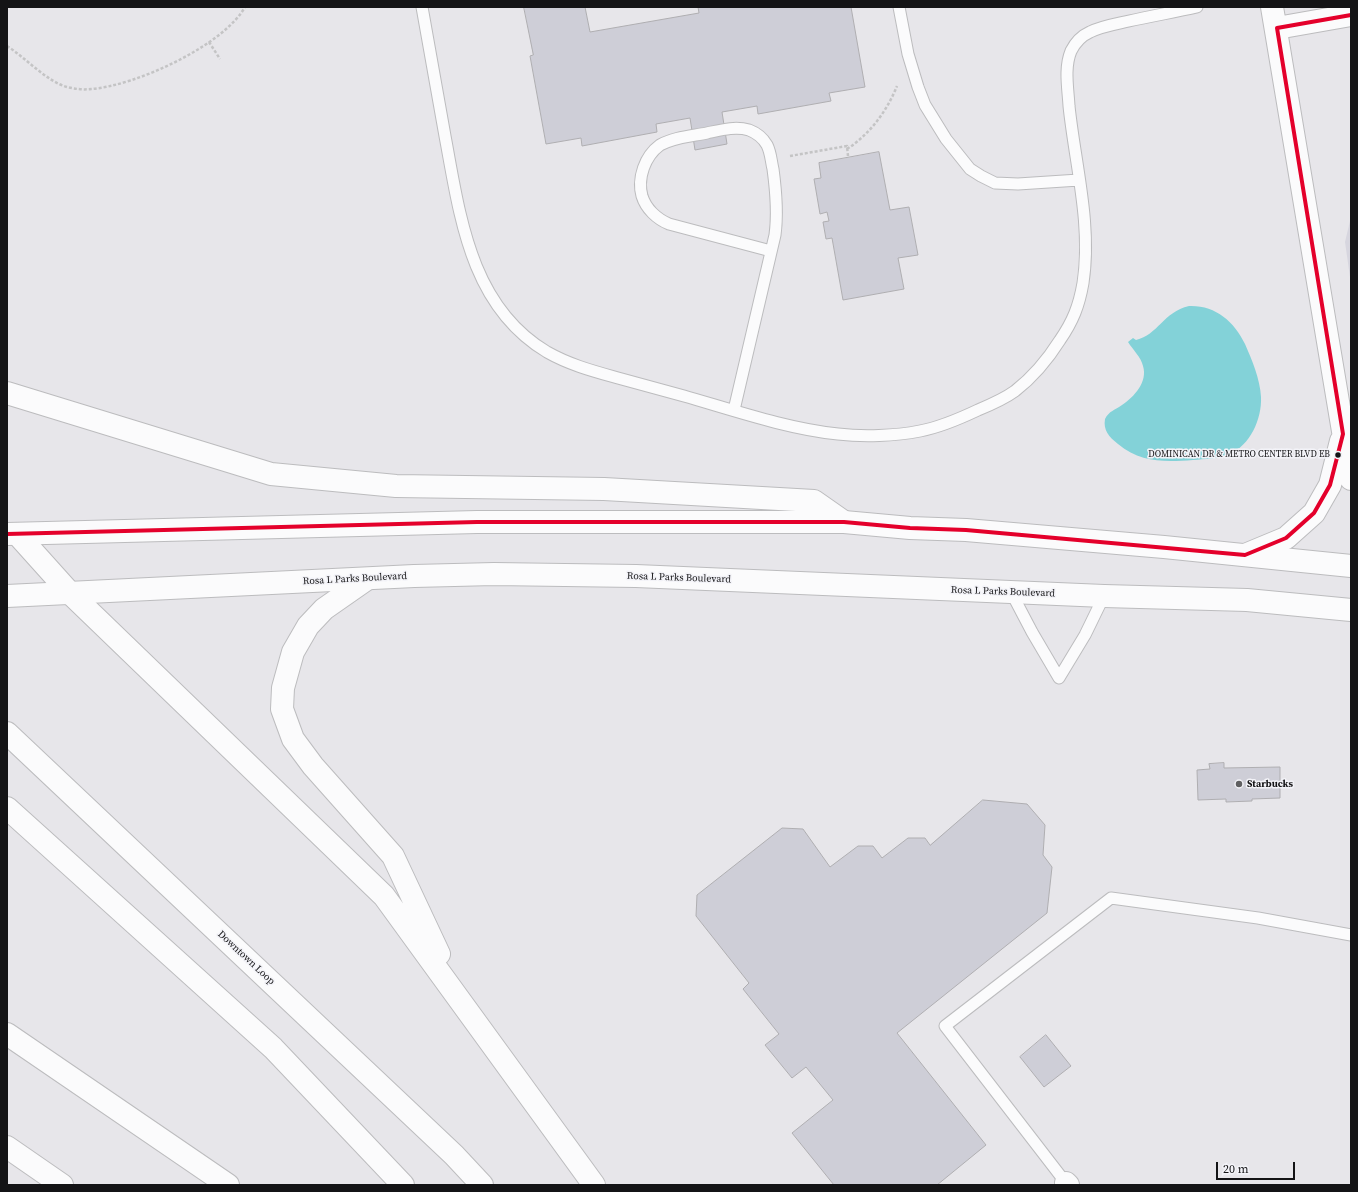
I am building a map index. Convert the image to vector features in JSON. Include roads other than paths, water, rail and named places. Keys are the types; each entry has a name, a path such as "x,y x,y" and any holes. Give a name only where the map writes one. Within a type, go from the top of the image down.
{"main road":[{"path":"1272,7 1277,28 1347,439 1351,479"},
{"path":"1277,28 1351,15"},
{"path":"7,393 271,474 396,486 604,488 814,500 844,522"},
{"path":"1245,555 1286,538 1314,514 1330,485 1347,439"},
{"path":"12,534 477,522 844,522 910,528 966,530 1164,547 1351,566"},
{"path":"12,534 70,593 384,896 594,1185"},
{"name":"Rosa L Parks Boulevard","path":"7,596 494,574 636,576 1104,596 1247,600 1351,610"},
{"path":"367,579 324,609 308,626 293,652 283,688 282,709 293,739 313,766 393,856 461,1000"},
{"name":"Downtown Loop","path":"7,733 454,1155 482,1185"},
{"path":"7,808 273,1048 403,1185"},
{"path":"7,1034 228,1185"},
{"path":"7,1147 62,1185"}],"lane":[{"path":"422,7 457,200 466,238 477,269 491,296 507,317 524,335 544,350 580,368 790,426 837,434 887,435 919,431 951,422 1013,392 1030,378 1054,350 1073,320 1079,304 1087,253 1071,123 1067,74 1067,64 1070,53 1075,43 1082,36 1101,27 1197,7"},
{"path":"899,7 908,54 925,105 946,139 970,168 995,182 1018,184 1079,180"},
{"path":"734,410 771,251 777,220 775,187 771,160 767,146 762,138 746,129 730,128 679,138 661,145 651,154 644,165 641,189 642,197 657,217 662,221 676,226 771,251"},
{"path":"1010,592 1059,678 1085,635 1104,596"},
{"path":"1067,1184 945,1026 1111,898 1258,918 1351,935"}],"water":[{"path":"1189,306 1207,308 1223,316 1241,336 1253,363 1259,383 1261,405 1257,423 1249,438 1243,445 1229,454 1220,457 1183,461 1163,461 1144,458 1135,455 1112,439 1107,433 1105,419 1110,412 1127,402 1139,388 1144,378 1142,363 1128,342 1133,338 1136,340 1144,337 1156,329 1173,313"}],"place":[{"name":"DOMINICAN DR & METRO CENTER BLVD EB","path":"1338,455"},
{"name":"Starbucks","path":"1239,784"}]}
